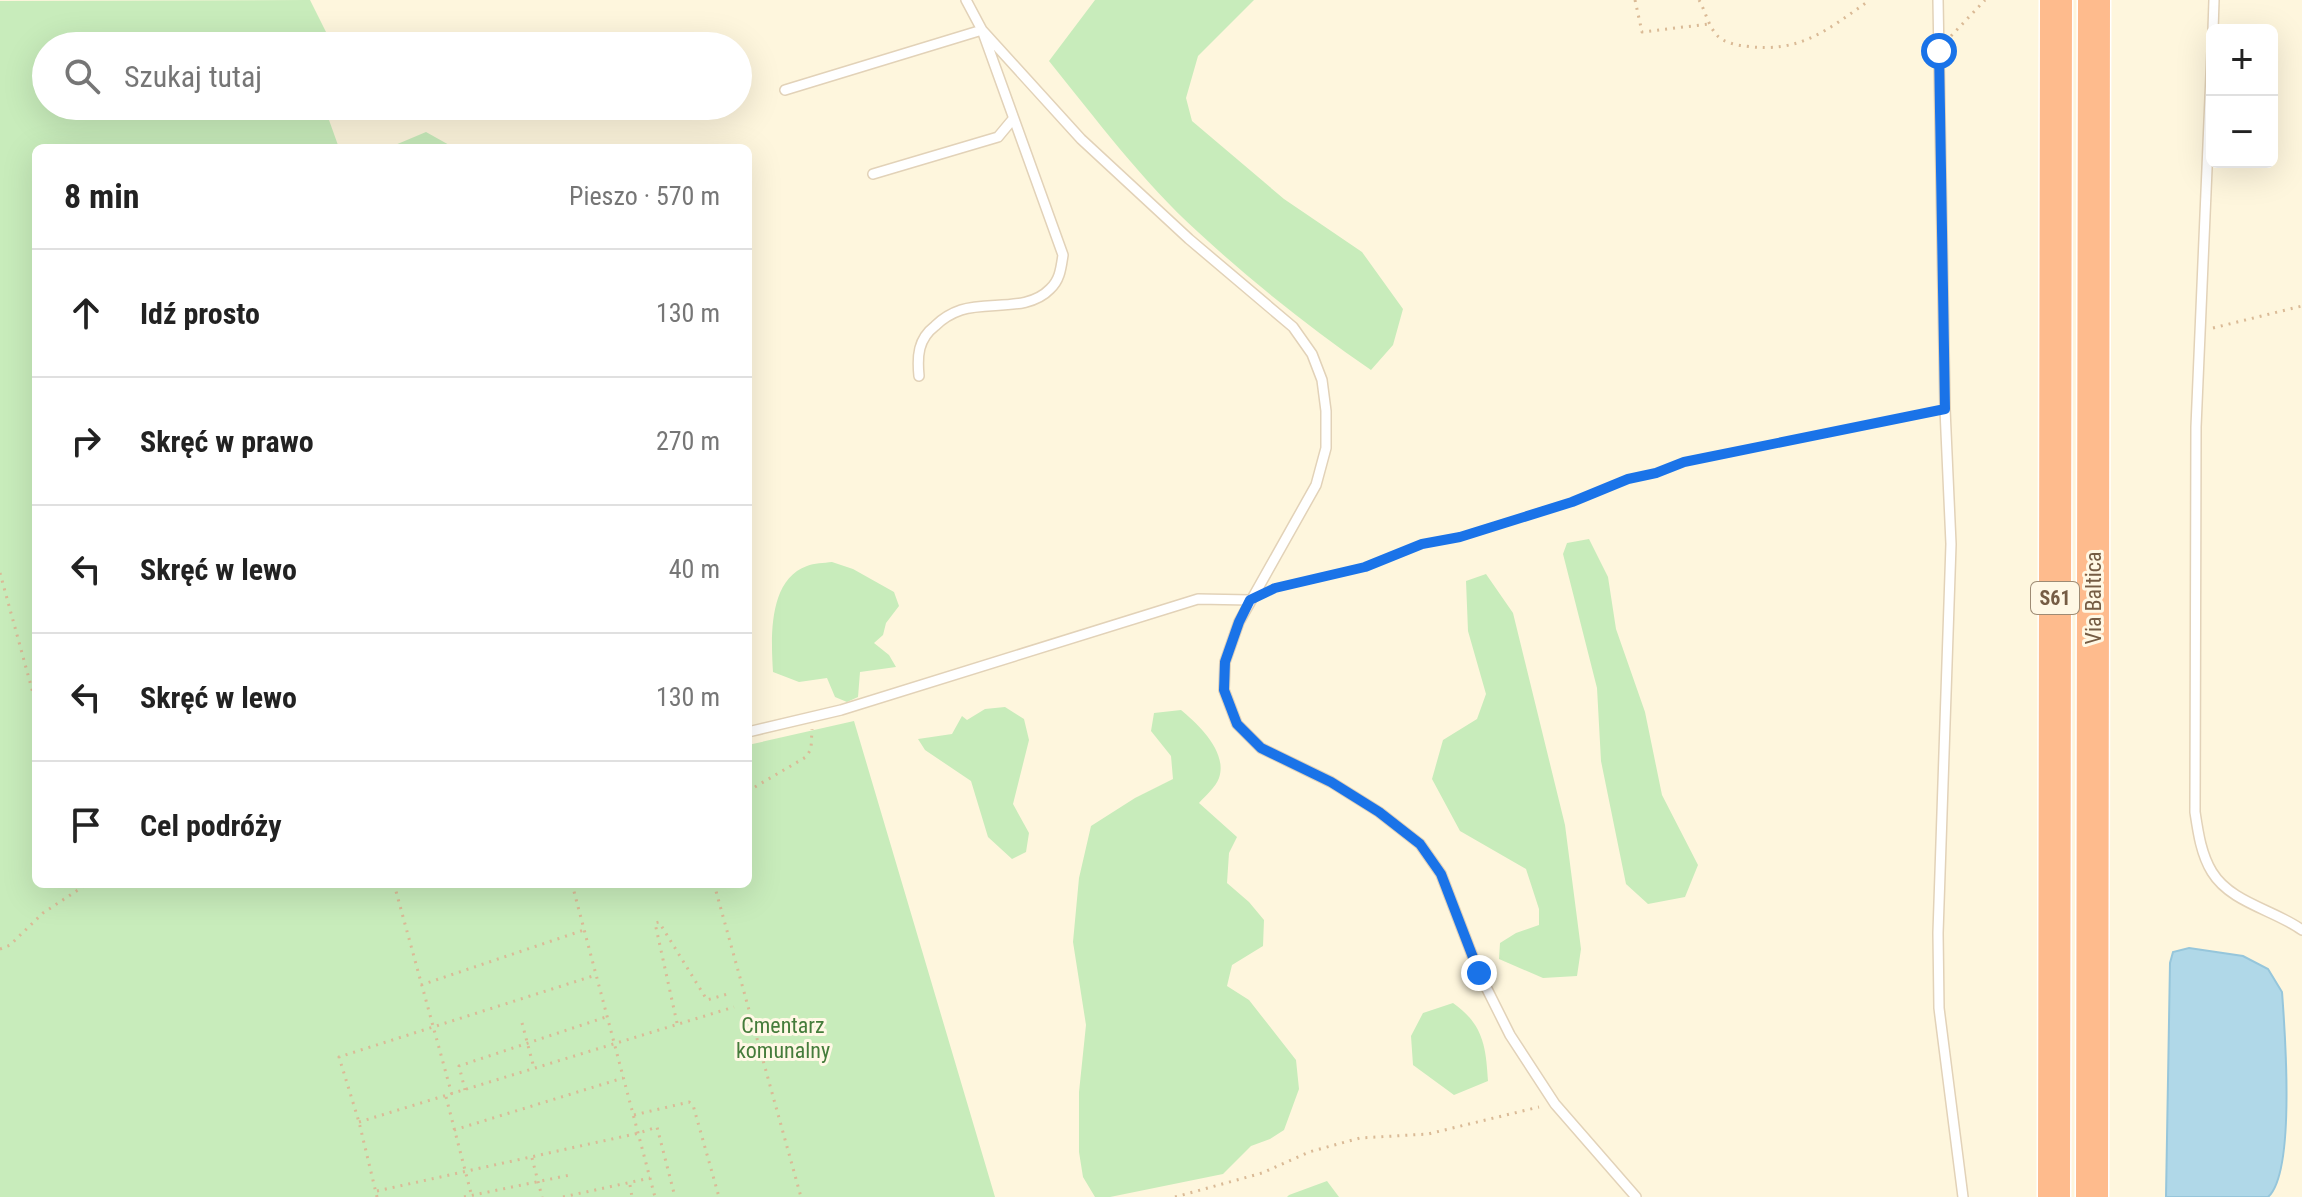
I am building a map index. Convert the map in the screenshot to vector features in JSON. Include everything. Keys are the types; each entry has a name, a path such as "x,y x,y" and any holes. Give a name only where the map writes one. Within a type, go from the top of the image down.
{"highway":[{"name":"Via Baltica","path":"2054,1197 2056,0"},
{"name":"Via Baltica","path":"2092,1197 2094,0"}],"lane":[{"path":"919,376 917,355 922,338 943,319 962,309 1035,300 1050,289 1060,276 1063,255 982,30 966,0"},
{"path":"1938,0 1945,409 1951,544 1938,933 1939,993 1948,1094 1963,1197"},
{"path":"2213,24 2214,0"},
{"path":"785,90 982,30"},
{"path":"982,30 1081,139 1189,239 1293,327 1312,354 1322,380 1326,448 1316,485 1250,600 1225,662 1224,690 1237,724 1261,748 1331,782 1379,812 1420,844 1441,874 1479,973 1510,1035 1555,1104 1636,1197"},
{"path":"2210,96 2199,331 2195,812 2201,846 2213,874 2232,893 2302,930"},
{"path":"873,174 998,137 1013,119"},
{"path":"752,731 812,717 1198,599 1250,600"}],"path":[{"path":"1635,0 1642,32 1688,24 1710,24"},
{"path":"1699,0 1716,35 1739,45 1778,48 1817,36 1870,0"},
{"path":"1939,51 1985,0"},
{"path":"2199,331 2302,306"},
{"path":"1250,600 1275,588 1365,567 1422,544 1460,537 1572,502 1628,479 1684,462 1945,409"},
{"path":"0,573 32,689"},
{"path":"752,789 806,757 811,749 812,717"},
{"path":"0,949 10,945 43,913 81,888"},
{"path":"395,888 452,1095"},
{"path":"573,888 655,1197"},
{"path":"715,888 801,1197"},
{"path":"677,1023 655,923 659,922 707,1000 731,993"},
{"path":"421,985 584,930"},
{"path":"377,1197 339,1057 596,975"},
{"path":"359,1122 734,1007"},
{"path":"465,1090 459,1066 607,1017"},
{"path":"522,1023 534,1068"},
{"path":"454,1130 623,1077"},
{"path":"446,1097 472,1196"},
{"path":"634,1115 689,1102 693,1105 719,1197"},
{"path":"1175,1197 1262,1173 1309,1152 1360,1138 1428,1134 1555,1104"},
{"path":"376,1191 657,1127 675,1197"},
{"path":"532,1157 542,1197"},
{"path":"464,1197 570,1175"},
{"path":"563,1197 650,1178"},
{"path":"630,1183 632,1197"}],"green space":[{"name":"Cmentarz komunalny","path":"310,0 326,32 32,32 32,120 329,120 338,144 32,144 32,888 752,888 752,744 854,721 995,1197 0,1197 0,1"},
{"path":"1095,0 1254,0 1198,56 1186,98 1192,121 1284,199 1362,252 1403,309 1393,345 1371,370 1260,287 1177,212 1120,149 1049,61"},
{"path":"426,132 447,144 398,144"},
{"path":"1589,539 1608,577 1616,629 1645,712 1662,795 1698,865 1685,897 1648,904 1626,884 1601,761 1597,688 1563,554 1567,543"},
{"path":"832,562 853,569 894,592 899,606 886,623 883,635 874,643 889,655 896,667 860,672 858,697 847,702 835,697 827,678 799,682 773,672 775,612 785,584 794,573 807,566"},
{"path":"1486,574 1513,613 1565,825 1581,949 1577,976 1543,978 1499,959 1500,943 1539,925 1539,909 1526,869 1460,831 1432,779 1443,740 1477,719 1486,694 1468,631 1466,581"},
{"path":"1005,707 1024,719 1029,740 1013,804 1029,833 1026,852 1012,859 988,837 971,781 925,750 918,739 952,734 962,716 967,720 985,709"},
{"path":"1181,710 1210,740 1219,758 1221,768 1218,781 1199,803 1237,837 1229,853 1227,883 1264,920 1263,946 1232,965 1227,986 1249,1000 1296,1060 1299,1089 1284,1130 1251,1146 1223,1174 1110,1197 1095,1197 1083,1177 1079,1152 1079,1092 1086,1025 1073,942 1079,878 1091,826 1135,798 1173,779 1171,756 1151,731 1154,713"},
{"path":"1453,1003 1477,1028 1486,1057 1488,1081 1454,1095 1413,1065 1411,1036 1423,1013"},
{"path":"1327,1181 1339,1197 1287,1197 1289,1195"}],"water":[{"path":"2189,948 2243,956 2268,969 2282,992 2286,1132 2277,1183 2268,1197 2166,1197 2170,963 2173,952"}],"route":[{"path":"1479,973 1441,874 1420,844 1379,812 1331,782 1261,748 1237,724 1224,690 1225,662 1239,622 1250,600 1275,588 1365,567 1422,544 1460,537 1572,502 1628,479 1684,462 1945,409 1939,51"}]}
